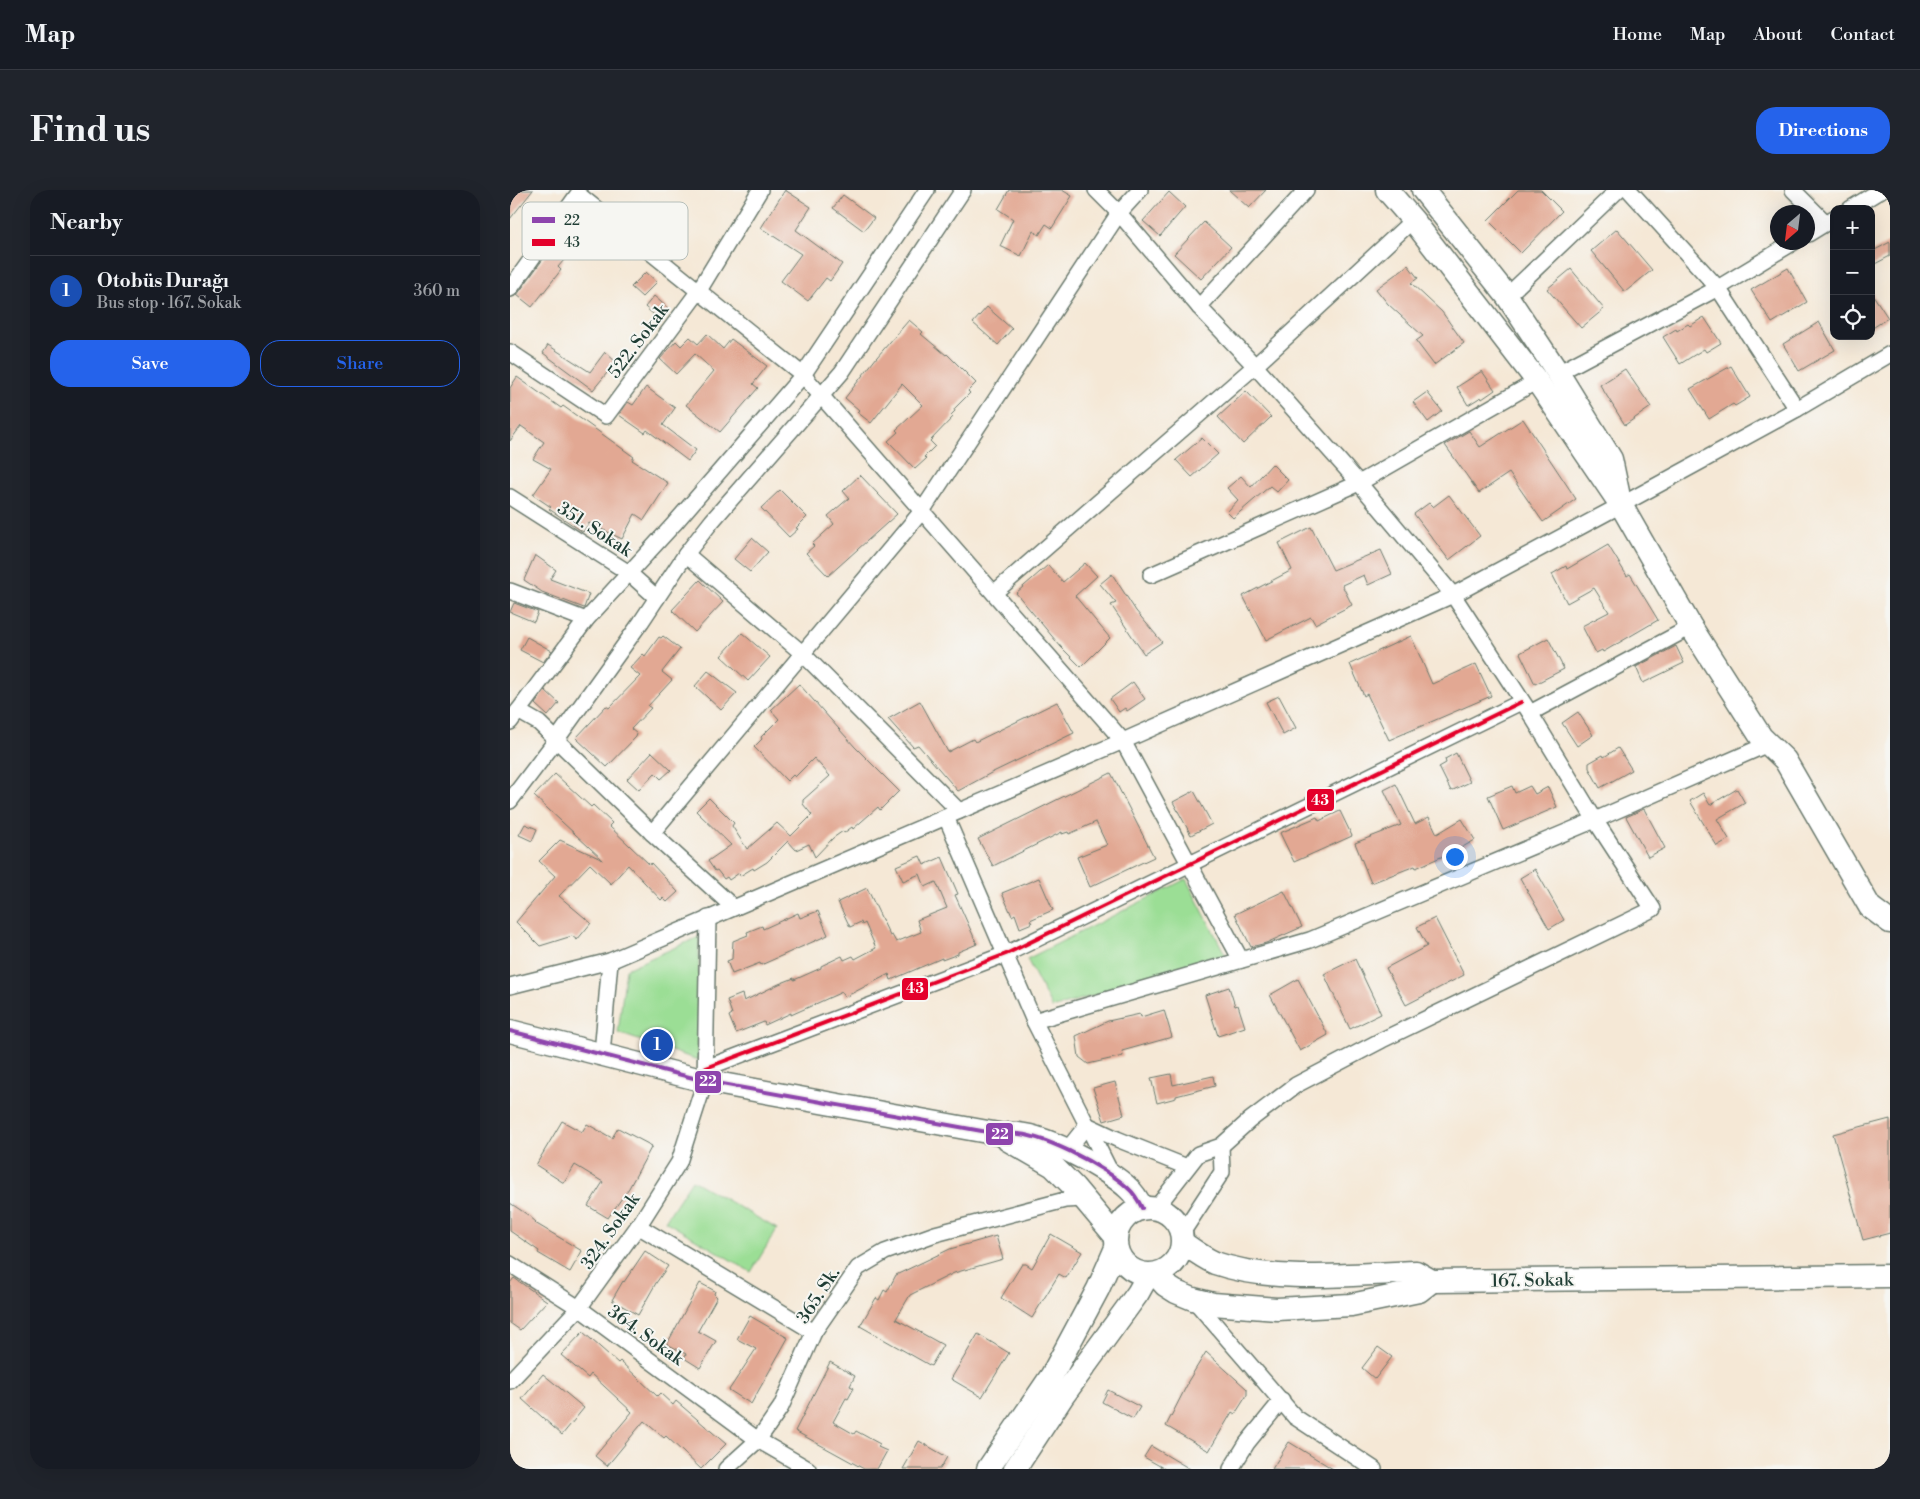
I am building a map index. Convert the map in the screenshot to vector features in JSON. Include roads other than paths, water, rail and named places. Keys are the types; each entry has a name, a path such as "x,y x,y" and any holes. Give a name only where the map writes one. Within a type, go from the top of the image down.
{"street":[{"name":"522. Sokak","path":"510,352 606,416 698,292 760,190"},
{"path":"733,908 538,723 514,716 586,620 803,376 927,190"},
{"path":"510,800 557,740 686,554 712,521 842,372 963,190"},
{"path":"988,1469 1052,1375 1098,1290 1116,1242 1119,1226 1126,1217 1149,1208 1198,1154 1221,1146 1250,1120 1296,1085 1382,1040 1653,909 1453,595 1359,483 1255,366 1199,307 1119,213 1096,190"},
{"path":"652,833 922,511 1119,213 1140,190"},
{"path":"1199,307 1306,190"},
{"path":"1387,190 1413,220 1536,381 1621,506 1691,627 1761,737 1785,760 1870,907 1890,922"},
{"path":"1423,190 1507,296 1558,374 1611,460 1621,506"},
{"path":"1507,296 1618,190"},
{"path":"1629,190 1718,288 1797,409"},
{"path":"1793,190 1830,221 1815,230"},
{"path":"1857,205 1881,190"},
{"path":"572,202 578,194 588,202"},
{"path":"994,593 1255,366 1413,220"},
{"path":"1558,374 1718,288 1781,250"},
{"path":"512,283 529,260"},
{"path":"659,260 803,376 1123,741 1241,960"},
{"path":"510,986 610,961 1123,741 1453,595 1621,506 1797,409 1890,354"},
{"path":"1151,575 1359,483 1536,381"},
{"name":"351. Sokak","path":"510,497 629,573 657,598"},
{"path":"686,554 802,654 953,814 1006,954 1034,1021 1112,1176"},
{"path":"510,591 586,620"},
{"path":"705,1075 1006,954 1190,864 1691,627"},
{"path":"1034,1021 1310,940 1595,820 1768,744"},
{"name":"324. Sokak","path":"510,1381 579,1308 638,1226 679,1162 705,1075 708,918"},
{"path":"602,1054 610,961"},
{"path":"510,1031 602,1054 705,1075 1004,1135 1013,1132 1034,1137 1067,1150 1112,1176 1130,1189 1149,1208 1165,1212 1174,1220 1182,1238"},
{"path":"1087,1125 1187,1167"},
{"path":"1067,1150 1087,1125"},
{"path":"1004,1135 1009,1141 1053,1166 1083,1198 1116,1242 1120,1258 1127,1266 1137,1272 1152,1275 1176,1292 1193,1299 1213,1304 1277,1309 1351,1305 1419,1291 1432,1281"},
{"path":"1014,1469 1063,1396 1152,1275 1168,1269 1176,1261 1182,1238 1222,1172 1221,1146"},
{"name":"365. Sk.","path":"726,1469 758,1440 781,1407 814,1332 858,1268 885,1252 935,1234 1065,1200 1083,1198"},
{"path":"638,1226 814,1332"},
{"name":"167. Sokak","path":"1182,1238 1214,1262 1248,1272 1286,1276 1416,1272 1432,1281 1890,1276"},
{"name":"364. Sokak","path":"510,1264 579,1308 758,1440 808,1469"},
{"path":"1193,1299 1295,1417 1374,1469"},
{"path":"1231,1469 1247,1443 1282,1400"}],"place":[{"name":"Otobüs Durağı","path":"657,1045"}]}
